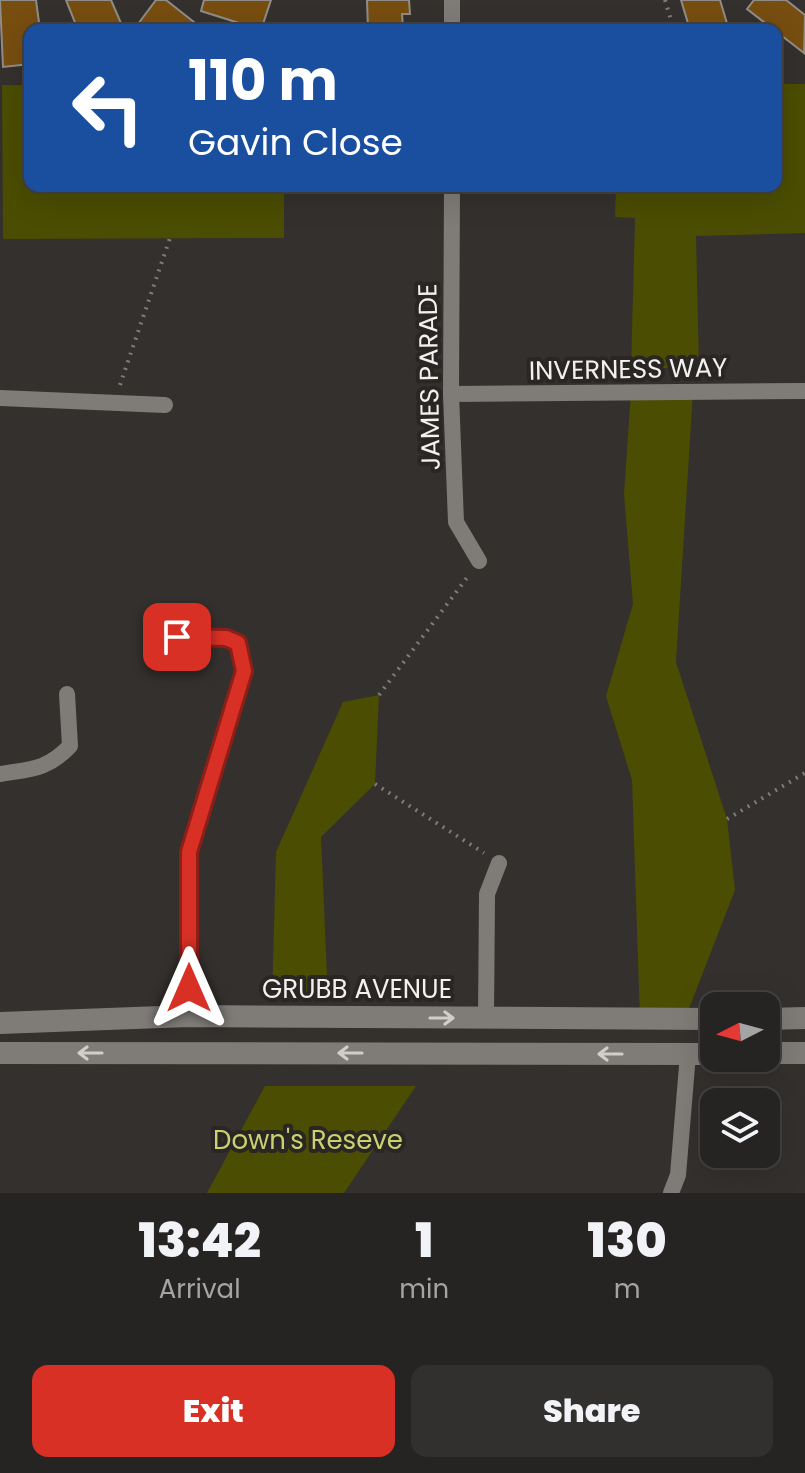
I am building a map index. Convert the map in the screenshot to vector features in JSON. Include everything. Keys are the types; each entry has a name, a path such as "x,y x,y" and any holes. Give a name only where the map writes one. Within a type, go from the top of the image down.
{"street":[{"path":"452,0 452,24"},
{"name":"JAMES PARADE","path":"452,192 451,394 456,522 479,561"},
{"name":"INVERNESS WAY","path":"451,394 805,391"},
{"path":"0,398 165,405"},
{"path":"177,637 226,638 238,643 244,671 189,852 188,1016"},
{"path":"0,774 37,769 54,762 70,746 67,694"},
{"path":"486,1018 487,894 499,863"},
{"name":"GRUBB AVENUE","path":"0,1023 188,1016 700,1019"},
{"path":"780,1019 805,1018"},
{"path":"671,1193 678,1175 688,1054 685,1019"},
{"path":"0,1053 700,1054"},
{"path":"780,1053 805,1053"}],"path":[{"path":"665,0 672,24"},
{"path":"114,402 170,238"},
{"path":"379,695 479,561"},
{"path":"727,819 805,773"},
{"path":"375,784 499,863"}],"green space":[{"path":"782,84 805,84 805,233 696,236 699,367 631,369 635,218 615,217 616,192 782,192"},
{"path":"2,85 24,85 24,192 284,192 284,238 3,239"},
{"path":"693,392 676,662 727,819 735,890 685,1019 640,1019 632,780 606,696 633,604 624,494 631,393"},
{"path":"379,695 375,784 321,837 328,999 272,1000 276,852 343,702"},
{"name":"Down's Reseve","path":"265,1086 416,1086 344,1193 207,1193"}],"building":[{"path":"0,0 36,0 39,24 24,24 24,65 3,67"},
{"path":"66,0 111,0 121,24 76,24"},
{"path":"156,0 166,0 196,24 138,24"},
{"path":"204,0 271,0 263,24 242,24 201,11"},
{"path":"367,0 409,0 410,14 402,14 403,24 368,24"},
{"path":"681,0 720,0 727,24 688,24"},
{"path":"754,0 786,0 805,15 804,53 782,36 782,24 766,24 747,9"}],"route":[{"path":"177,637 226,638 238,643 244,671 189,852 189,988"}]}
